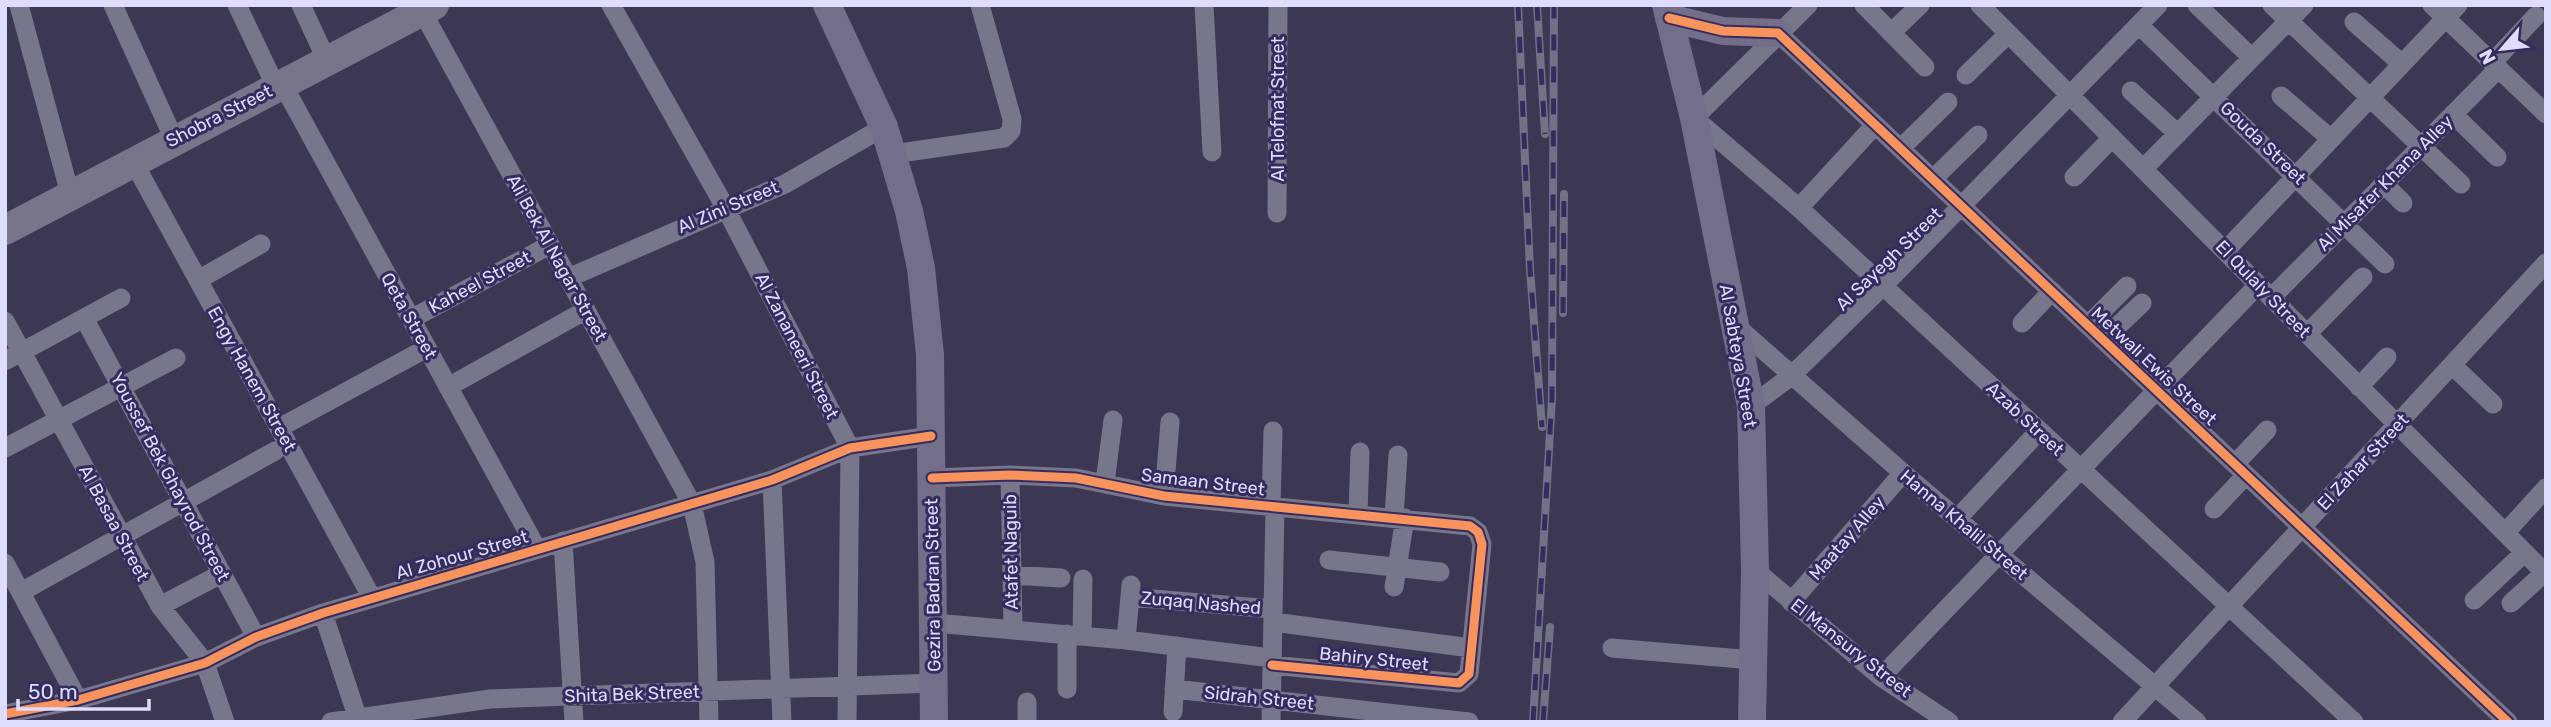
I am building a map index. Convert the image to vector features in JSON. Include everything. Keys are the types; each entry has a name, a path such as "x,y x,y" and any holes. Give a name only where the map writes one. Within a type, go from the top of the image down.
{"main road":[{"name":"Shobra Street","path":"5,230 133,160 428,8"}],"street":[{"path":"19,5 70,194"},
{"path":"113,5 174,139"},
{"name":"Qeta Street","path":"237,5 537,549"},
{"path":"301,5 327,61"},
{"name":"Al Zananeeri Street","path":"611,5 725,207 850,448 847,722"},
{"name":"Gezira Badran Street","path":"827,5 884,127 909,211 926,307 935,623 934,722"},
{"path":"893,155 1004,138 1011,131 1012,119 980,5"},
{"path":"1204,5 1212,152"},
{"name":"Al Telofnat Street","path":"1277,213 1279,5"},
{"path":"1694,118 1808,5"},
{"path":"1864,5 1925,67"},
{"path":"1891,33 1920,5"},
{"name":"El Qulaly Street","path":"1980,5 2545,574"},
{"name":"Al Sayegh Street","path":"1751,406 1790,377 1884,286 2072,97 2158,5"},
{"path":"2197,5 2252,58"},
{"path":"2272,5 2461,184"},
{"path":"2143,169 2304,5"},
{"name":"Ali Bek Al Nagar Street","path":"428,8 568,278 691,504 705,562 709,722"},
{"path":"2226,250 2402,64 2445,9 2495,66 2544,108"},
{"path":"1668,12 1723,31 1778,33"},
{"name":"Al Sabteya Street","path":"1668,12 1694,118 1751,406 1755,570 1752,722"},
{"name":"Al Misafer Khana Alley","path":"1881,677 2157,390 2345,224 2453,114 2536,16"},
{"path":"2354,22 2402,64"},
{"name":"Gouda Street","path":"2140,24 2385,264"},
{"name":"Metwali Ewis Street","path":"1778,33 2508,722"},
{"path":"1966,75 2008,34"},
{"path":"2131,91 2178,134"},
{"path":"2281,96 2331,139"},
{"path":"1901,148 1948,102"},
{"path":"2453,114 2497,157"},
{"name":"Azab Street","path":"1694,118 1799,208 2354,722"},
{"path":"1799,208 1875,125"},
{"name":"Al Zini Street","path":"568,278 725,207 785,184 884,127"},
{"path":"1933,179 1978,135"},
{"path":"2074,177 2112,138"},
{"name":"Engy Hanem Street","path":"133,160 372,598"},
{"path":"2384,184 2403,203"},
{"path":"198,280 261,244"},
{"name":"Kaheel Street","path":"411,319 550,244"},
{"name":"El Zahar Street","path":"2123,722 2546,263"},
{"path":"2306,334 2363,277"},
{"path":"2088,325 2127,286"},
{"path":"2022,323 2052,291"},
{"path":"14,357 121,298"},
{"path":"2103,340 2142,303"},
{"path":"448,387 586,310"},
{"name":"Youssef Bek Ghayrod Street","path":"84,318 256,636"},
{"name":"Al Basaa Street","path":"5,321 14,357 59,420 159,606 205,663 225,722"},
{"name":"Hanna Khalil Street","path":"1734,325 1790,377 2197,722"},
{"path":"279,428 426,348"},
{"path":"2359,387 2387,357"},
{"path":"5,449 176,358"},
{"path":"2452,365 2493,404"},
{"path":"1105,483 1113,420"},
{"path":"1164,496 1170,422"},
{"path":"2214,509 2267,430"},
{"path":"1271,722 1273,431"},
{"path":"1957,519 2038,432"},
{"name":"Al Zohour Street","path":"5,715 78,699 205,663 256,636 323,613 772,480 850,448 931,436"},
{"path":"21,592 275,451"},
{"path":"1358,513 1360,452"},
{"path":"1394,587 1399,518 1398,455"},
{"name":"Maatay Alley","path":"1791,602 1903,473"},
{"name":"Samaan Street","path":"932,478 1010,475 1105,483 1164,496 1470,526 1478,532 1482,544 1471,648"},
{"name":"Atafet Naguib","path":"1010,475 1013,629"},
{"path":"772,480 782,722"},
{"path":"2505,533 2546,488"},
{"path":"563,541 574,722"},
{"path":"2474,600 2524,553"},
{"path":"1329,560 1440,572"},
{"path":"5,563 78,699"},
{"name":"El Mansury Street","path":"1755,570 1881,677 1949,722"},
{"path":"159,606 221,574"},
{"path":"2511,603 2545,574"},
{"path":"1012,575 1061,578"},
{"path":"1067,689 1083,579"},
{"name":"Zuqaq Nashed","path":"1126,639 1130,591 1471,648"},
{"path":"323,613 358,719"},
{"name":"Bahiry Street","path":"935,623 1126,639 1272,662 1459,683 1469,674 1471,648"},
{"path":"1173,712 1177,646"},
{"path":"1612,648 1753,660"},
{"name":"Shita Bek Street","path":"331,722 490,699 934,683"},
{"name":"Sidrah Street","path":"1174,689 1469,722"}],"railway":[{"path":"1518,5 1530,269 1542,427"},
{"path":"1537,5 1545,134"},
{"path":"1533,722 1552,398 1554,5"},
{"path":"1563,313 1564,194"},
{"path":"1543,722 1550,627"}],"cycle path":[{"path":"1669,18 1723,31 1778,33 2508,722"},
{"path":"5,714 78,700 205,663 256,637 323,613 772,480 850,448 931,436"},
{"path":"932,478 1010,475 1076,478 1164,496 1470,526 1478,532 1482,544 1469,674 1459,683 1272,665"}]}
